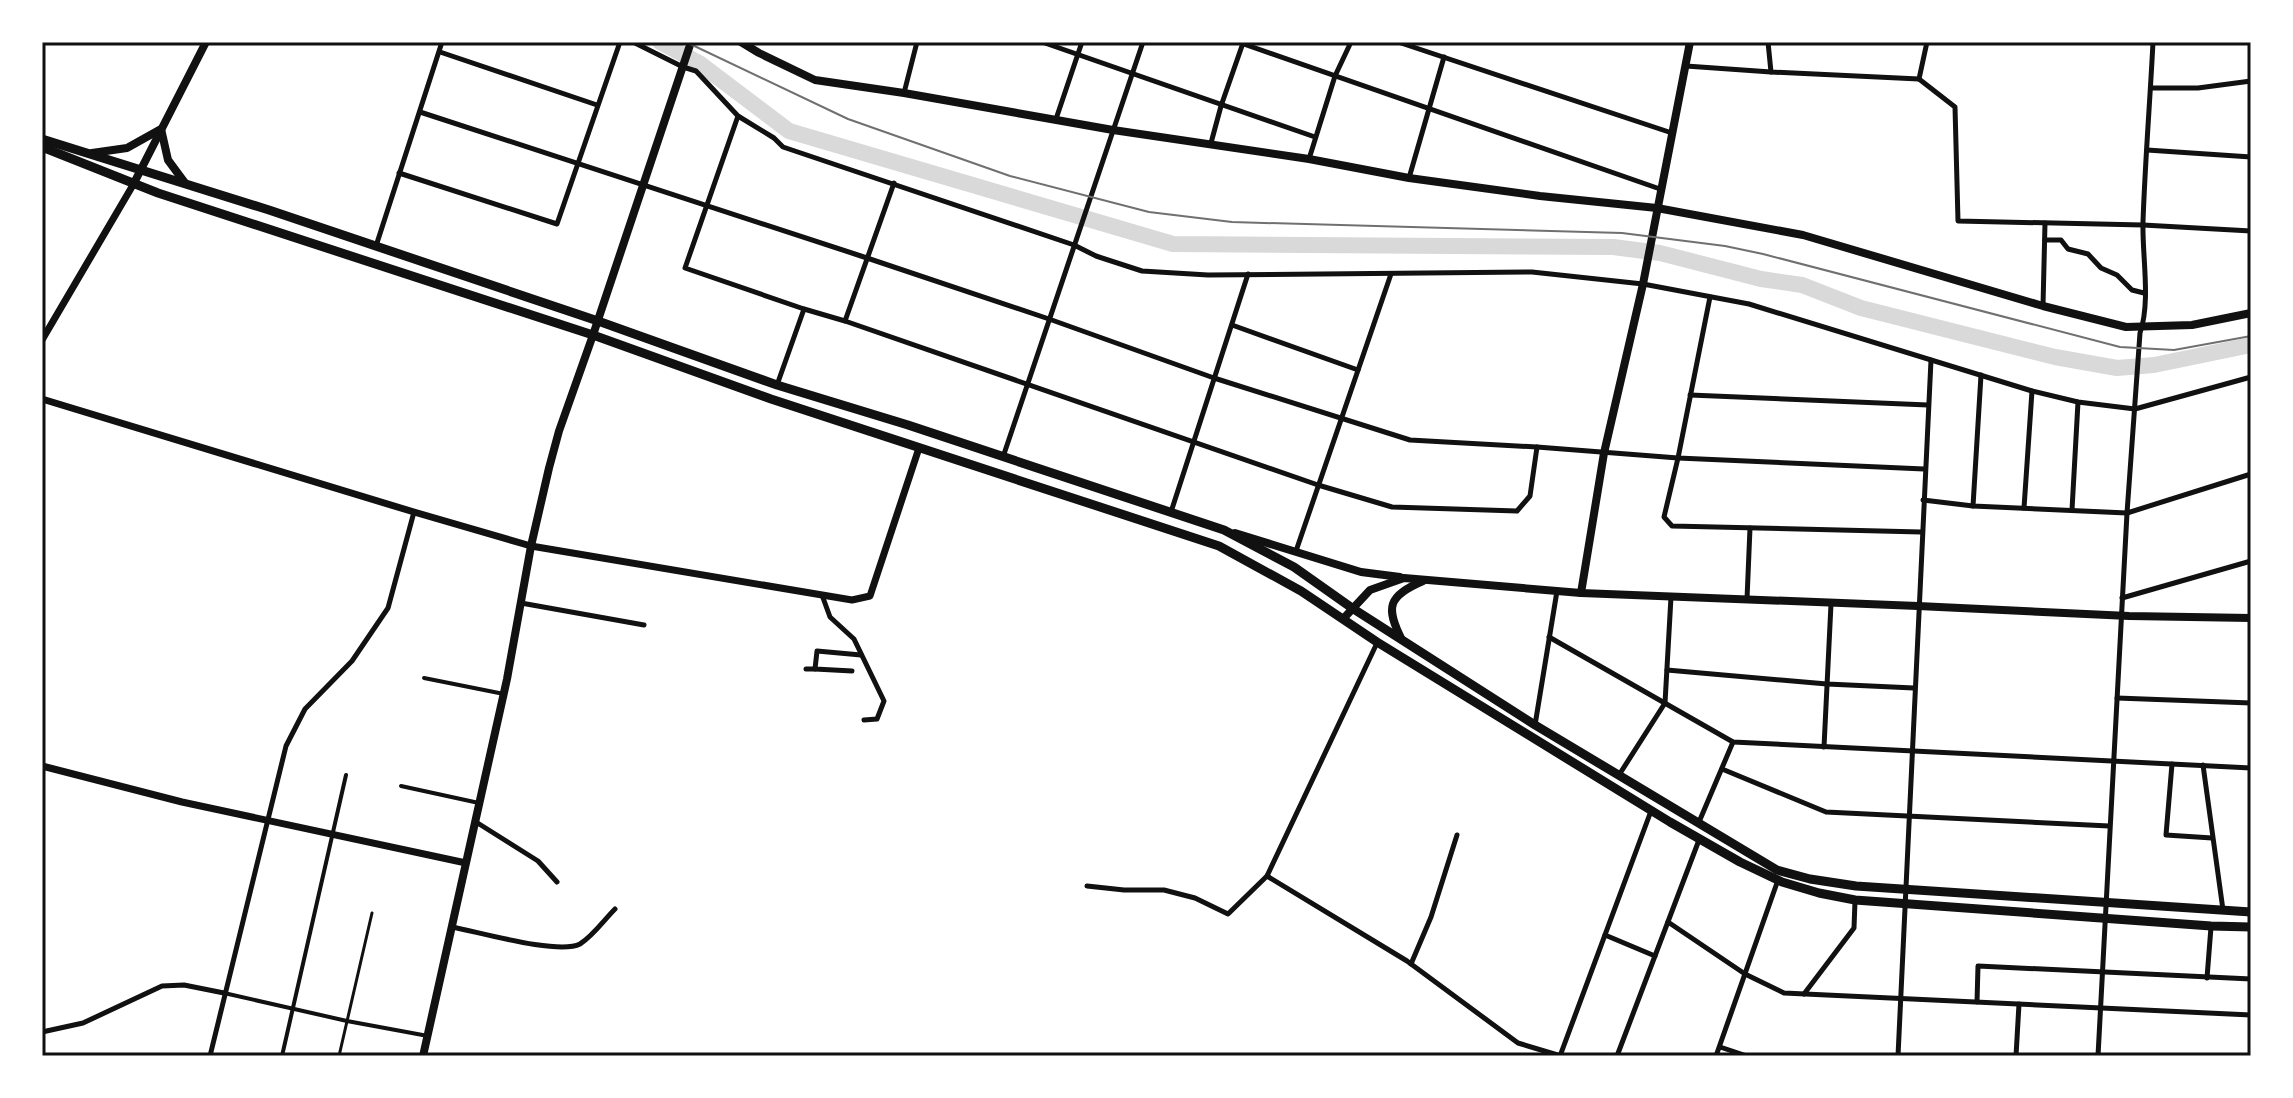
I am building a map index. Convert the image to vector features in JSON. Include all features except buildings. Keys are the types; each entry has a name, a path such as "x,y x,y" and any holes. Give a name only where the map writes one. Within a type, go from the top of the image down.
{"main road":[{"path":"133,185 206,42"},
{"path":"423,1056 504,694 531,546 559,431 691,42"},
{"path":"741,42 815,80 1309,159 1409,178 1657,208 1803,235 2043,306 2142,330 2192,325 2251,313"},
{"path":"1581,593 1604,453 1644,281 1690,42"},
{"path":"91,153 127,148 161,129"},
{"path":"161,129 168,160 185,183"},
{"path":"42,139 269,210 777,385 1361,572 1581,593 2121,616 2251,618"},
{"path":"42,147 133,185 593,335 771,399 1219,546 1301,591 1377,642 1699,839 1778,880 1855,900 2251,927"},
{"path":"1224,530 1294,567 1352,608 1535,725 1777,870 1810,879 1905,891 2251,912"},
{"path":"1343,619 1370,590 1404,578"},
{"path":"1403,641 1393,621 1393,603 1403,589 1425,580"}],"street":[{"path":"376,247 442,42"},
{"path":"399,173 557,224 620,42"},
{"path":"633,42 696,71 738,116 783,147 1142,271 1208,275 1532,272 1644,281 1749,304 2032,391 2078,402 2135,409 2251,377"},
{"path":"759,53 762,42"},
{"path":"904,93 917,42"},
{"path":"1042,42 1315,137"},
{"path":"1056,119 1082,42"},
{"path":"1002,458 1143,42"},
{"path":"1309,159 1335,76 1351,42"},
{"path":"1398,42 1673,134"},
{"path":"1768,42 1771,72"},
{"path":"1919,79 1927,42"},
{"path":"2098,1056 2127,513 2142,330 2143,225 2153,42"},
{"path":"1211,143 1242,43 1660,189"},
{"path":"440,52 597,105"},
{"path":"1409,178 1444,57"},
{"path":"1686,66 1919,79 1955,107 1958,221 2251,231"},
{"path":"2151,88 2198,88 2251,81"},
{"path":"420,112 867,258 1214,378 1410,440 1678,458 1924,469"},
{"path":"738,116 685,268 1318,485 1392,507 1517,511 1530,496 1537,447"},
{"path":"2147,150 2251,157"},
{"path":"845,321 894,183"},
{"path":"42,340 133,185"},
{"path":"2043,306 2045,223"},
{"path":"2045,240 2061,240 2068,249 2088,254 2101,268 2117,275 2132,290 2144,293"},
{"path":"1171,513 1248,274"},
{"path":"1296,551 1391,274"},
{"path":"1710,297 1664,517 1672,526 1921,532"},
{"path":"777,385 804,309"},
{"path":"1232,325 1358,370"},
{"path":"1898,1056 1931,360"},
{"path":"1973,506 1981,375"},
{"path":"2024,508 2032,391"},
{"path":"1690,395 1928,405"},
{"path":"42,399 531,546 852,600 870,596 919,448"},
{"path":"2072,510 2078,402"},
{"path":"1923,500 1973,506 2127,513 2251,474"},
{"path":"210,1056 286,746 305,709 352,661 388,608 414,512"},
{"path":"1747,599 1750,528"},
{"path":"2122,598 2251,561"},
{"path":"1535,725 1557,591"},
{"path":"822,595 830,617 854,639 884,701 877,719 864,720"},
{"path":"1619,775 1665,703 1671,596"},
{"path":"521,603 644,625"},
{"path":"1824,747 1831,603"},
{"path":"1549,637 1733,742 2251,768"},
{"path":"1087,886 1164,890 1195,898 1228,914 1267,876 1377,642"},
{"path":"815,669 817,651 861,655"},
{"path":"806,669 852,671"},
{"path":"1667,670 1914,688"},
{"path":"424,678 504,694"},
{"path":"2117,698 2251,703"},
{"path":"1699,822 1733,742"},
{"path":"2172,764 2166,835 2212,838"},
{"path":"2203,765 2223,910"},
{"path":"42,766 182,802 466,863"},
{"path":"1722,769 1826,812 2109,826"},
{"path":"282,1056 346,775"},
{"path":"401,786 479,803"},
{"path":"1267,876 1411,964 1518,1043 1560,1056 1651,810"},
{"path":"475,821 538,861 557,882"},
{"path":"1411,964 1431,917 1457,835"},
{"path":"1617,1056 1699,839"},
{"path":"1716,1056 1778,880"},
{"path":"1804,994 1854,928 1855,900"},
{"path":"452,927 566,948 578,945 587,938 615,909"},
{"path":"1668,922 1745,974 1784,993 2251,1015"},
{"path":"2207,978 2211,926"},
{"path":"1605,935 1655,956"},
{"path":"1977,1002 1978,966 2251,979"},
{"path":"42,1032 83,1023 162,986 184,985 428,1036"},
{"path":"2016,1056 2019,1004"},
{"path":"1720,1047 1747,1056"}],"lane":[{"path":"339,1056 372,913"}],"waterway":[{"path":"660,42 699,63 789,131 1173,244 1613,247 1660,253 1761,279 1802,285 1861,308 2055,357 2117,368 2154,365 2251,345"}],"tram line":[{"path":"686,42 848,119 1010,176 1149,212 1232,222 1622,233 1763,254 2120,347 2174,350 2251,336"}]}
